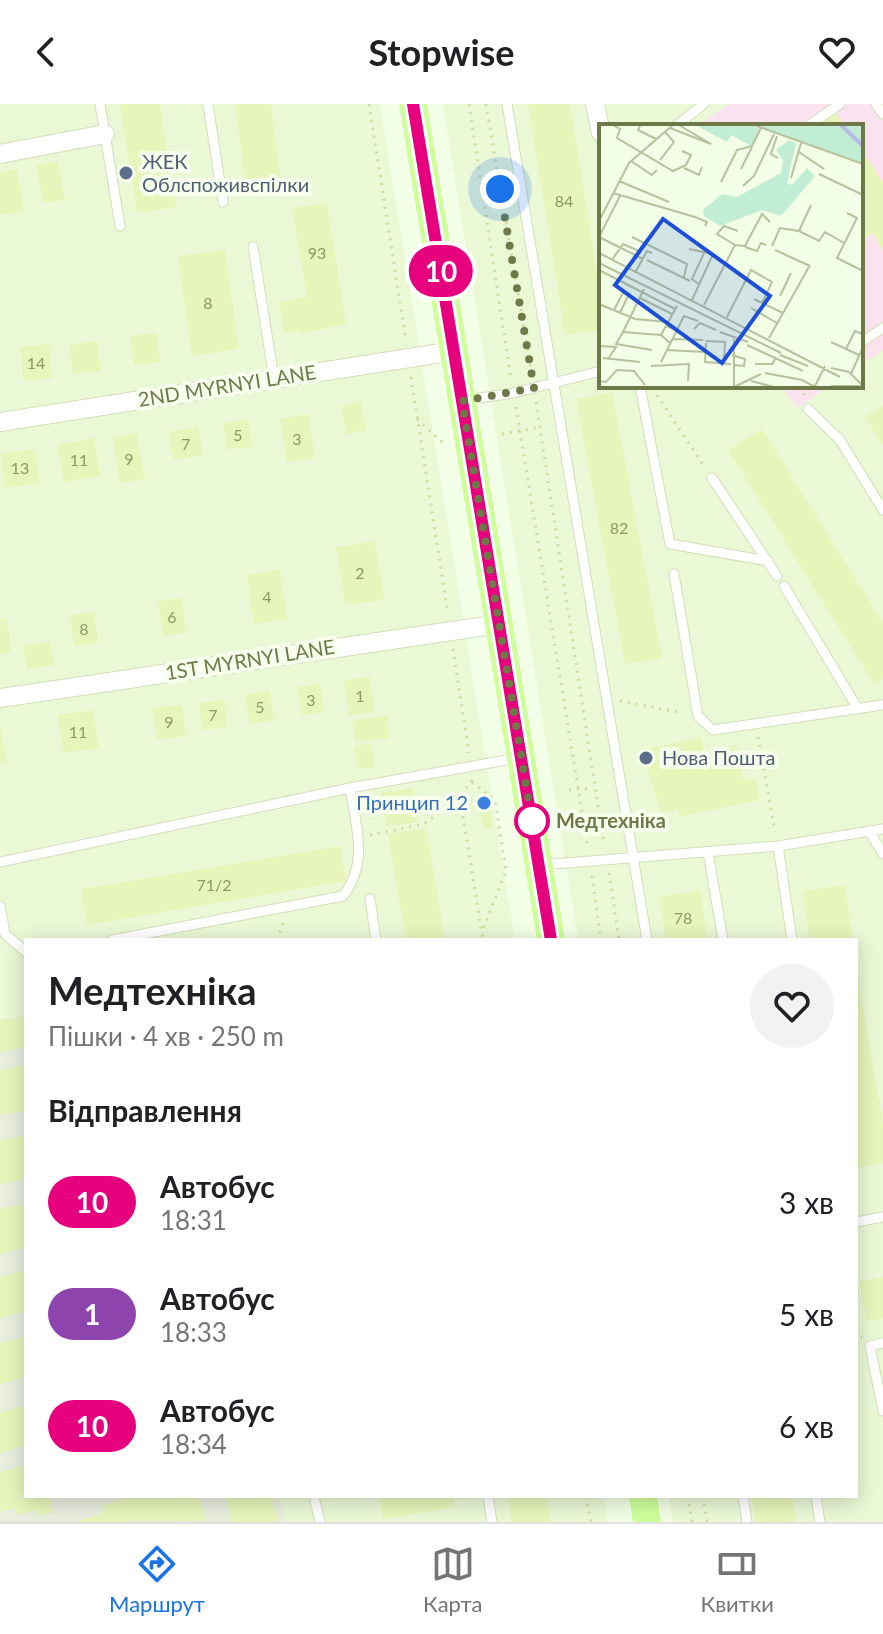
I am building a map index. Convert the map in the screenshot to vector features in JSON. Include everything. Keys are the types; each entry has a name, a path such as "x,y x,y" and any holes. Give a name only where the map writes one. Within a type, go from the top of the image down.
{"main road":[{"path":"413,104 551,938"},
{"path":"643,1498 647,1522"}],"street":[{"path":"595,104 599,124"},
{"path":"0,154 105,134"},
{"name":"2ND MYRNYI LANE","path":"0,422 454,351"},
{"name":"1ST MYRNYI LANE","path":"0,698 499,624"}],"lane":[{"path":"100,104 120,226"},
{"path":"208,104 223,202"},
{"path":"507,104 647,938"},
{"path":"679,124 704,104"},
{"path":"811,124 840,104"},
{"path":"876,104 883,114"},
{"path":"253,247 274,379"},
{"path":"863,341 883,328"},
{"path":"462,401 513,393 599,372"},
{"path":"640,388 670,544 768,561"},
{"path":"808,409 840,440 883,510"},
{"path":"712,478 777,576"},
{"path":"674,574 698,716 713,730 755,721 883,706"},
{"path":"784,586 858,709"},
{"path":"0,862 350,788 521,758"},
{"path":"123,938 343,896 358,868 359,837 350,788"},
{"path":"539,865 778,846 883,829"},
{"path":"869,831 883,854"},
{"path":"778,846 792,938"},
{"path":"708,852 723,938"},
{"path":"370,899 376,938"},
{"path":"0,906 5,934 24,950"},
{"path":"858,1222 883,1217"},
{"path":"883,1343 870,1346 883,1411"},
{"path":"314,1498 320,1522"},
{"path":"488,1498 492,1522"},
{"path":"743,1498 747,1522"},
{"path":"816,1498 820,1522"}],"path":[{"path":"359,837 424,824 460,797 472,782 369,104"},
{"path":"469,104 601,938"},
{"path":"486,104 585,702 619,938"},
{"path":"652,388 712,478"},
{"path":"417,419 443,443"},
{"path":"502,434 540,427"},
{"path":"608,699 698,716"},
{"path":"755,721 778,846"},
{"path":"472,782 495,800 506,871 481,933"},
{"path":"569,790 595,788"},
{"path":"460,797 482,938"},
{"path":"278,938 289,908"},
{"path":"586,1498 591,1522"},
{"path":"688,1498 692,1522"},
{"path":"703,1498 707,1522"}],"shaded area":[{"path":"0,104 380,104 515,938 24,938 24,1015 0,1018"},
{"path":"443,104 883,104 883,1522 673,1522 668,1498 858,1498 858,938 578,938"},
{"path":"729,104 883,104 883,350 863,364 863,124 700,124"},
{"path":"783,388 827,388 797,408"},
{"path":"24,1015 24,1498 279,1498 285,1522 0,1522 0,1019"},
{"path":"279,1498 604,1498 608,1522 285,1522"}],"building":[{"path":"120,104 160,104 176,207 137,213"},
{"path":"235,104 271,104 282,191 247,195"},
{"path":"528,104 570,104 599,285 599,329 565,335"},
{"path":"834,110 844,124 815,124"},
{"path":"863,153 883,182 883,250 872,233 863,240"},
{"path":"58,162 65,200 43,203 36,165"},
{"path":"17,169 24,211 0,215 0,172"},
{"path":"327,203 346,324 300,334 300,331 284,333 279,302 307,297 292,208"},
{"path":"225,250 239,349 192,356 178,256"},
{"path":"157,333 160,362 134,365 130,336"},
{"path":"97,341 101,370 73,374 69,345"},
{"path":"49,344 52,378 24,381 20,347"},
{"path":"612,392 662,658 625,664 576,399"},
{"path":"361,402 366,430 346,434 341,406"},
{"path":"883,406 883,446 865,417"},
{"path":"308,414 315,458 287,462 280,419"},
{"path":"248,419 253,446 227,450 223,424"},
{"path":"198,427 203,455 174,460 168,432"},
{"path":"762,429 883,623 883,678 874,684 728,450"},
{"path":"137,434 145,479 120,483 113,438"},
{"path":"94,438 100,476 64,482 57,445"},
{"path":"35,449 40,483 5,488 0,454"},
{"path":"375,541 384,600 345,605 336,547"},
{"path":"280,570 287,619 254,624 247,575"},
{"path":"182,598 186,633 163,636 158,601"},
{"path":"94,612 98,643 74,646 70,615"},
{"path":"0,619 7,619 11,652 0,654"},
{"path":"50,642 54,665 27,669 23,646"},
{"path":"370,677 375,712 349,715 344,680"},
{"path":"320,684 324,712 302,715 297,687"},
{"path":"270,691 274,720 250,724 245,695"},
{"path":"225,700 227,727 202,730 199,703"},
{"path":"182,705 186,736 157,740 152,708"},
{"path":"93,710 99,748 63,753 58,715"},
{"path":"387,715 389,738 355,742 352,721"},
{"path":"0,725 7,763 0,764"},
{"path":"701,737 706,760 719,758 716,749 736,745 744,780 755,778 760,800 680,817 678,809 661,813 642,750"},
{"path":"371,744 375,767 357,769 354,746"},
{"path":"413,788 418,822 386,827 381,793"},
{"path":"488,798 493,827 483,828 478,799"},
{"path":"426,828 445,938 406,938 388,834"},
{"path":"340,846 346,881 87,925 81,889"},
{"path":"845,885 853,938 810,938 802,891"},
{"path":"700,890 708,938 666,938 659,897"},
{"path":"858,979 883,1124 883,1163 858,1168"},
{"path":"24,1015 24,1047 0,1052 0,1020"},
{"path":"24,1065 24,1111 0,1115 0,1070"},
{"path":"24,1135 24,1179 0,1184 0,1140"},
{"path":"24,1203 24,1248 0,1254 0,1209"},
{"path":"24,1271 24,1312 0,1318 0,1277"},
{"path":"883,1277 883,1318 867,1321 859,1282"},
{"path":"24,1337 24,1378 0,1384 0,1343"},
{"path":"24,1406 24,1446 0,1453 0,1413"},
{"path":"24,1466 24,1498 53,1498 50,1499 53,1512 37,1516 36,1510 17,1515 15,1508 0,1512 0,1472"},
{"path":"127,1498 200,1498 206,1521 76,1522 104,1513 102,1505"},
{"path":"226,1498 273,1498 279,1522 232,1522"},
{"path":"379,1498 453,1498 455,1507 383,1519"},
{"path":"508,1498 546,1498 551,1522 512,1522"},
{"path":"751,1498 792,1498 797,1522 755,1522"}],"bus line":[{"name":"10","path":"413,104 551,938"}],"place":[{"name":"ЖЕК Облспоживспілки","path":"126,173"},
{"name":"Нова Пошта","path":"646,758"},
{"name":"Принцип 12","path":"484,803"},
{"name":"Медтехніка","path":"532,821"}],"route":[{"path":"500,189 534,388 462,401 532,821"}]}
